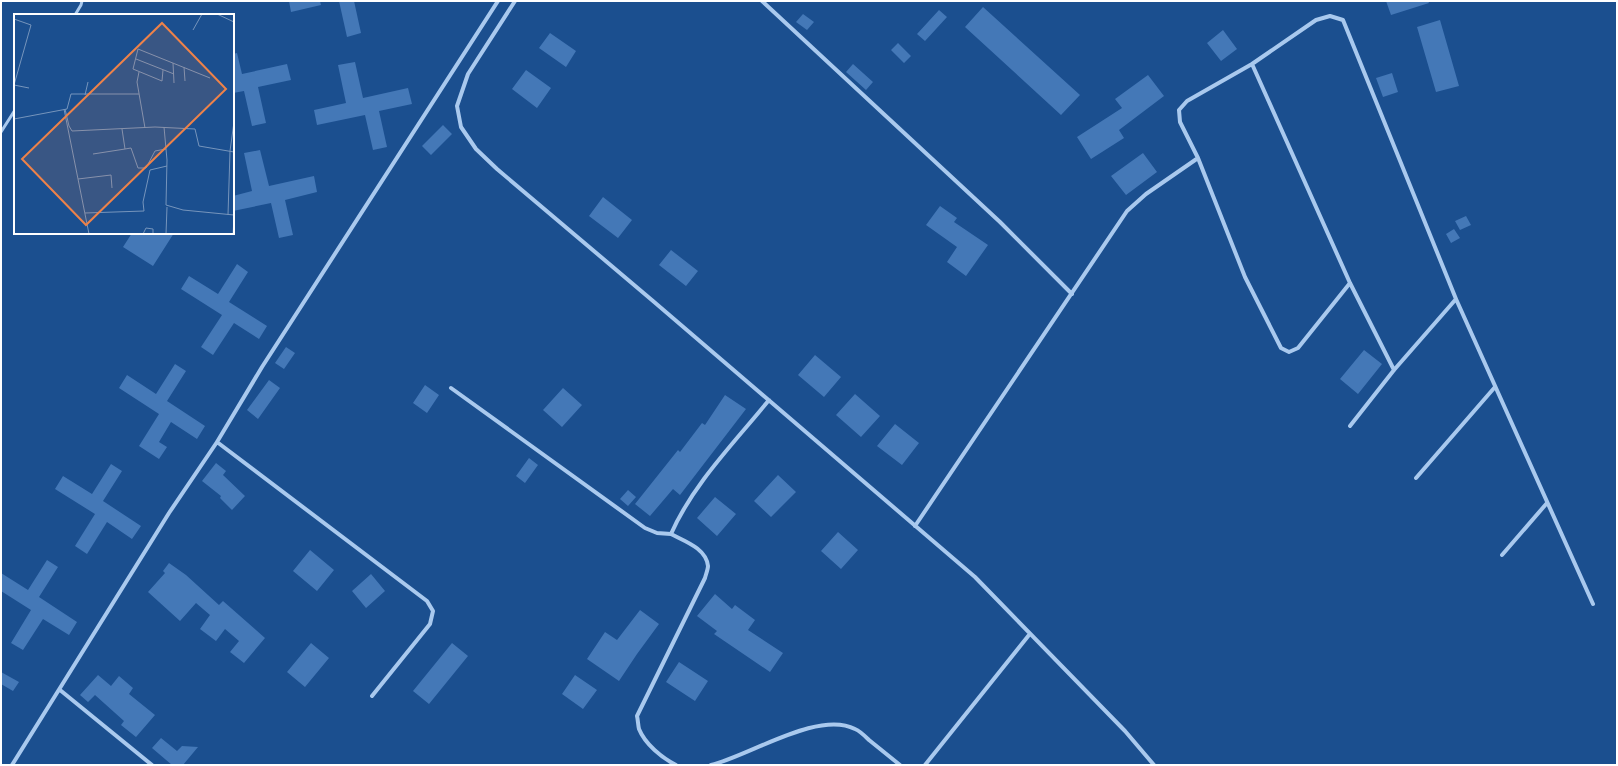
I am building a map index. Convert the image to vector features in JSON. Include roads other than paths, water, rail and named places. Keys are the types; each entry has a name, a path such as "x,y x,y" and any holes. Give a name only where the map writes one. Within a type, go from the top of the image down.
{"street":[{"path":"12,765 169,513 217,442 266,360 498,1"},
{"path":"515,1 468,74 457,106 461,126 476,149 496,169 769,400 974,577 1125,732 1154,765"},
{"path":"762,1 1000,222 1072,294"},
{"path":"1350,283 1298,348 1289,352 1281,348 1245,277 1198,158 1180,122 1179,110 1187,101 1252,64 1316,20 1330,16 1342,20 1456,299 1593,604"},
{"path":"1252,64 1350,283 1394,370"},
{"path":"915,526 1127,211 1146,194 1198,158"},
{"path":"1350,426 1394,370 1456,299"},
{"path":"1416,478 1495,387"},
{"path":"451,388 645,528 670,534 691,545 704,555 708,567 705,578 637,716 639,729 646,741 669,761 676,765"},
{"path":"670,534 680,513 694,493 769,400"},
{"path":"217,442 427,601 434,611 430,624 372,696"},
{"path":"1502,554 1547,503"},
{"path":"926,765 1029,635"},
{"path":"60,690 152,765"},
{"path":"711,765 742,755 802,730 828,724 842,724 856,729 900,765"}],"lane":[{"path":"76,14 82,1"},
{"path":"1,132 14,112"}]}
